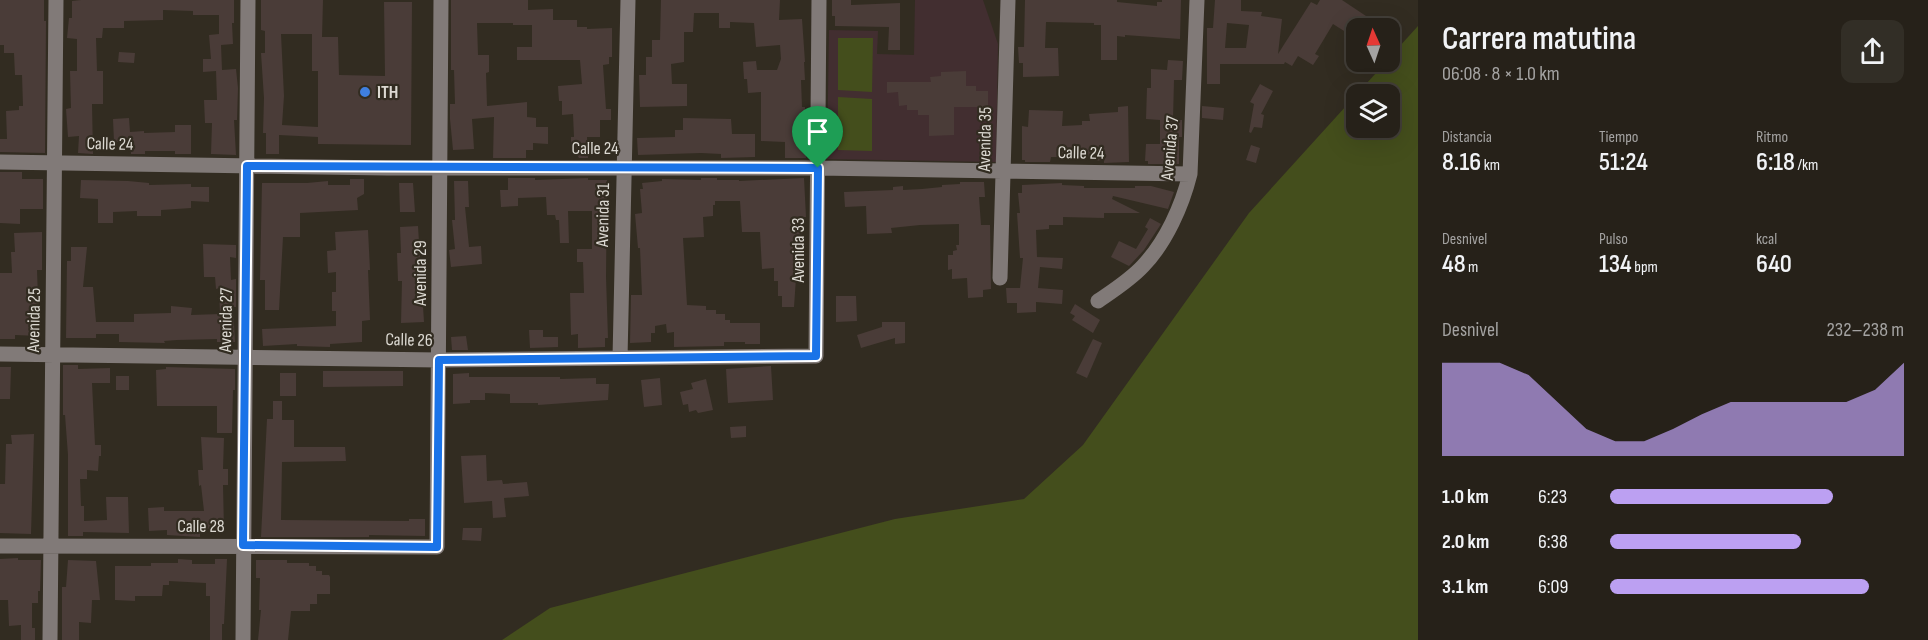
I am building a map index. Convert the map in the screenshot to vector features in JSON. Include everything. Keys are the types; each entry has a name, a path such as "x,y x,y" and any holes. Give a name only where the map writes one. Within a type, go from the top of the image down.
{"street":[{"name":"Avenida 25","path":"50,640 56,0"},
{"name":"Avenida 27","path":"243,640 248,0"},
{"name":"Avenida 29","path":"437,547 441,0"},
{"name":"Avenida 31","path":"620,358 628,0"},
{"name":"Avenida 33","path":"816,356 819,0"},
{"name":"Avenida 35","path":"1000,278 1008,0"},
{"name":"Avenida 37","path":"1098,301 1124,283 1145,264 1174,219 1184,198 1190,174 1197,0"},
{"name":"Calle 24","path":"0,162 440,168 818,168 1190,174"},
{"name":"Calle 26","path":"0,354 439,360 816,356"},
{"name":"Calle 28","path":"0,546 437,547"}],"shaded area":[{"path":"915,0 983,0 998,44 996,162 827,159 829,30 878,31 877,54 914,55"}],"green space":[{"path":"1418,26 1418,640 502,640 550,608 895,519 1024,499 1083,445 1249,213 1346,106 1346,138 1400,138 1400,84 1366,84 1377,72 1400,72 1400,46"},
{"path":"838,38 873,38 872,92 838,90"},
{"path":"838,97 872,99 872,151 838,150"}],"building":[{"path":"0,0 44,0 44,21 46,21 45,153 0,152 0,139 7,139 6,111 19,110 19,106 23,106 22,75 15,75 14,53 4,53 4,45 0,45"},
{"path":"234,0 233,44 221,45 222,70 236,69 237,120 234,120 236,155 211,154 212,123 205,123 204,100 217,100 216,71 203,72 203,59 211,59 209,35 219,34 219,15 193,15 193,11 163,10 163,20 124,21 124,28 103,28 102,38 96,38 97,71 103,71 103,104 92,104 93,154 78,153 79,136 68,137 66,109 71,108 70,71 77,71 77,39 67,38 69,18 72,18 72,1"},
{"path":"261,0 323,0 322,37 338,37 339,75 385,76 384,2 412,2 411,145 318,144 318,137 279,135 279,154 266,154 266,133 263,133 264,98 261,53 265,53 265,31 261,30","holes":["281,34 312,34 312,71 318,71 318,127 282,125 284,96"]},
{"path":"451,0 528,0 528,10 553,9 553,20 577,20 577,27 587,27 587,29 612,28 612,57 609,57 609,64 603,65 606,109 611,109 611,120 600,120 600,137 587,137 588,158 579,158 571,144 571,137 574,137 573,114 562,115 562,101 559,101 558,86 582,84 580,60 517,60 517,47 532,47 532,25 513,25 513,23 477,23 478,55 489,55 489,72 486,73 487,106 527,102 527,117 536,118 536,127 548,127 548,144 533,143 533,150 526,150 526,158 493,158 494,117 472,119 474,149 453,150 450,104 455,104 454,70 451,70"},
{"path":"661,0 780,0 779,20 802,19 805,80 801,80 802,107 805,107 806,158 785,158 785,142 761,141 761,92 748,93 743,62 756,61 757,70 777,70 781,59 780,45 756,47 754,23 730,22 730,28 719,28 719,13 694,13 693,32 684,32 684,62 671,64 672,84 687,84 687,106 640,107 639,75 646,75 646,57 652,57 652,40 660,40"},
{"path":"832,0 851,0 851,5 900,3 900,50 888,50 889,27 835,26 835,16 832,16"},
{"path":"1025,0 1117,0 1117,2 1157,6 1157,2 1162,2 1162,0 1181,0 1180,39 1117,36 1117,60 1101,60 1101,25 1046,22 1045,48 1058,48 1059,76 1023,77 1023,63 1019,63 1018,47 1024,47"},
{"path":"1215,0 1241,0 1241,11 1262,12 1261,16 1282,19 1278,54 1311,2 1317,5 1320,0 1342,0 1366,16 1365,18 1346,18 1346,32 1333,24 1315,54 1319,56 1313,65 1298,56 1292,66 1285,62 1284,64 1220,64 1220,84 1207,84 1207,28 1213,28","holes":["1227,23 1249,25 1246,48 1225,48"]},
{"path":"119,52 135,53 134,63 118,62"},
{"path":"1168,60 1183,61 1182,80 1174,80 1173,120 1182,120 1182,137 1179,137 1179,164 1148,164 1148,161 1145,161 1146,144 1160,144 1160,120 1146,119 1147,88 1151,88 1151,69 1167,70"},
{"path":"966,71 966,86 976,86 976,91 988,91 988,107 954,107 954,135 929,136 929,115 918,115 918,110 907,110 907,105 899,106 898,92 887,93 887,82 931,82 930,77 941,76 941,72"},
{"path":"1260,84 1273,91 1261,114 1264,115 1262,128 1254,127 1251,133 1249,132 1254,104 1250,102"},
{"path":"1128,106 1129,162 1104,163 1104,160 1093,161 1093,157 1051,157 1050,162 1022,160 1022,126 1028,127 1029,110 1063,111 1062,126 1082,125 1082,121 1090,121 1089,114 1118,112 1118,107"},
{"path":"1202,106 1224,108 1223,120 1202,118"},
{"path":"129,118 130,132 175,132 175,125 191,125 191,154 175,154 175,151 145,151 145,154 131,154 131,142 114,142 113,119"},
{"path":"683,118 731,119 732,134 755,134 755,157 721,158 721,154 701,153 638,155 637,138 675,137 675,130 683,130"},
{"path":"1251,145 1260,148 1256,163 1246,160"},
{"path":"0,172 22,172 22,179 43,179 43,209 20,209 20,224 0,223"},
{"path":"508,178 607,180 608,338 605,338 605,347 578,348 578,334 571,335 570,293 584,293 583,262 577,262 577,249 592,249 592,211 568,211 569,243 560,243 559,220 556,220 555,215 547,215 546,197 518,198 518,206 501,207 500,190 508,190"},
{"path":"701,178 739,181 804,178 806,217 802,217 803,278 796,278 794,307 782,307 782,296 778,296 778,281 774,281 774,268 762,269 760,232 742,232 740,201 715,201 713,216 703,217 704,237 683,238 687,305 706,306 706,310 716,310 716,314 725,314 725,320 730,320 730,323 760,323 760,344 724,342 724,346 674,347 674,332 667,333 666,324 655,326 655,333 651,333 651,342 630,343 631,295 642,295 640,248 638,248 635,214 642,213 640,189 643,189 642,183 662,181 662,179 701,180"},
{"path":"350,179 364,179 364,194 357,198 358,210 300,213 300,237 283,237 279,310 265,310 265,280 260,280 262,183 328,181 328,185 350,185"},
{"path":"81,180 128,181 149,183 149,185 191,184 191,187 209,187 209,202 191,201 191,208 161,210 161,216 137,216 137,211 113,212 113,223 98,223 98,199 80,198"},
{"path":"454,181 468,181 469,207 465,207 469,247 481,246 482,264 451,267 449,250 455,249 452,220 455,220"},
{"path":"960,182 984,182 985,197 979,197 981,225 990,225 991,289 983,290 983,297 968,298 967,278 952,279 952,269 948,270 948,255 953,255 953,251 957,250 956,245 959,245 959,224 891,228 892,233 867,234 866,206 845,207 844,192 893,190 893,187 903,186 903,190 922,189 960,184"},
{"path":"399,183 413,183 415,212 400,212"},
{"path":"1062,183 1062,185 1084,186 1084,188 1151,186 1174,192 1168,209 1113,196 1112,199 1140,213 1104,213 1104,218 1063,217 1063,225 1049,225 1049,229 1036,230 1037,257 1063,258 1062,269 1040,267 1038,288 1063,290 1062,304 1036,302 1036,312 1017,313 1017,303 1007,303 1006,288 1020,288 1023,258 1020,258 1018,193 1022,193 1022,185"},
{"path":"1150,218 1161,224 1144,250 1129,266 1111,257 1119,241 1136,249 1148,229 1145,227"},
{"path":"418,226 424,322 401,323 402,281 398,281 397,253 401,253 400,227"},
{"path":"368,230 370,320 362,321 362,342 330,344 330,347 297,346 297,344 263,346 262,329 336,326 336,311 332,311 332,292 336,292 336,272 328,273 327,251 336,250 335,232"},
{"path":"42,232 42,270 37,270 40,308 39,336 15,335 15,339 0,339 0,273 12,273 11,252 15,252 14,233"},
{"path":"203,244 236,245 236,258 230,257 231,280 236,279 236,307 233,307 235,342 217,342 217,339 164,341 165,343 119,342 119,334 96,334 96,338 66,338 67,261 71,261 71,247 87,247 83,287 93,287 96,322 134,322 134,314 171,313 171,306 192,308 191,315 220,314 219,288 216,289 215,277 204,277"},
{"path":"836,296 856,296 857,321 836,322"},
{"path":"1075,304 1100,320 1093,333 1072,320 1075,316 1070,313"},
{"path":"882,322 905,322 905,343 895,344 895,338 861,348 857,335 882,327"},
{"path":"529,330 543,330 543,337 558,337 558,347 530,348"},
{"path":"466,336 468,350 452,350 451,337"},
{"path":"1093,339 1102,343 1087,378 1076,373"},
{"path":"63,365 78,365 78,369 110,368 110,383 92,383 95,445 101,445 101,456 99,456 98,471 87,470 87,479 80,479 81,506 84,506 84,521 107,520 106,497 128,497 129,533 83,532 83,536 68,536 68,455 65,415 63,415"},
{"path":"771,366 773,400 728,403 726,369"},
{"path":"0,367 11,367 10,399 0,399"},
{"path":"166,367 235,369 232,433 217,433 217,406 157,406 156,370 166,369"},
{"path":"323,371 403,371 403,386 323,387"},
{"path":"280,373 296,373 296,396 280,396"},
{"path":"469,373 469,377 596,378 596,384 609,384 608,400 538,405 538,403 510,403 510,394 485,393 485,400 470,400 470,403 453,404 453,374"},
{"path":"116,376 129,376 129,390 116,390"},
{"path":"660,378 662,405 644,407 641,380"},
{"path":"706,379 713,410 689,412 688,404 683,405 680,392 693,389 691,383"},
{"path":"273,401 282,401 282,420 294,420 294,447 345,447 346,461 282,462 281,520 409,521 409,519 425,519 425,536 261,537 267,419 273,419"},
{"path":"746,426 746,437 731,438 730,427"},
{"path":"34,434 31,534 0,533 0,484 5,484 6,444 12,444 11,435"},
{"path":"201,437 224,438 223,469 228,469 228,485 223,485 224,529 200,529 200,537 167,535 167,530 149,531 148,508 164,507 164,511 204,511 198,470 203,470"},
{"path":"486,455 487,481 502,480 503,484 527,482 529,496 504,498 506,517 493,518 492,501 464,503 461,456"},
{"path":"463,528 482,528 481,541 462,540"},
{"path":"18,558 18,560 41,560 38,603 32,603 32,628 35,628 35,640 21,640 21,625 9,626 8,600 0,600 0,559"},
{"path":"178,559 192,560 192,564 215,564 215,559 227,559 222,640 210,640 210,596 206,596 206,583 169,581 169,585 163,585 162,596 135,596 135,601 115,600 115,566 178,563"},
{"path":"68,560 96,561 100,600 92,600 91,623 79,622 79,640 62,640 62,587 66,587"},
{"path":"256,560 309,563 309,566 316,566 316,571 322,571 322,575 330,577 330,594 317,594 317,604 310,604 310,611 291,611 288,640 258,640 261,610 259,610 260,578 256,578"}],"place":[{"name":"ITH","path":"365,92"}],"route":[{"path":"247,166 818,168 816,356 439,360 437,547 243,545 247,166"}]}
